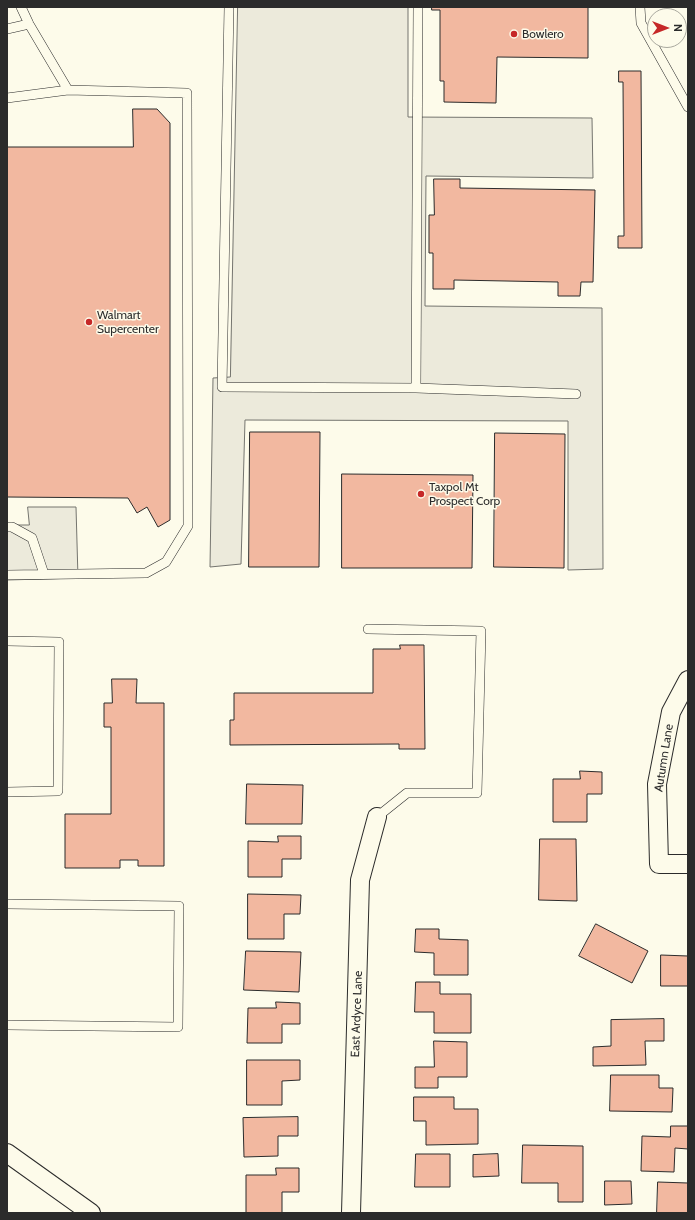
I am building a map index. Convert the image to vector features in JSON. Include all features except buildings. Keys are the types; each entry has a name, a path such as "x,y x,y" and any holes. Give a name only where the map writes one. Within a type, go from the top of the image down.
{"street":[{"name":"Autumn Lane","path":"688,680 671,712 657,784 659,864 688,864"},
{"name":"East Ardyce Lane","path":"351,1213 360,880 377,817"},
{"path":"7,1153 90,1213"}],"lane":[{"path":"21,7 29,24 68,90"},
{"path":"229,7 222,387 416,388 576,394"},
{"path":"416,388 418,7"},
{"path":"640,7 641,23 688,106"},
{"path":"7,29 29,24"},
{"path":"7,98 68,90 187,93 188,526 166,562 146,573 7,575"},
{"path":"7,527 12,527 32,538 44,574"},
{"path":"368,629 481,631 477,793 407,793 377,817"},
{"path":"7,641 59,642 58,791 7,792"},
{"path":"7,904 179,906 178,1027 7,1025"}],"shaded area":[{"path":"238,7 408,7 408,117 592,118 593,178 426,176 425,306 602,308 603,569 568,570 568,421 245,420 241,564 210,567 213,378 230,377"},
{"path":"28,507 76,507 78,578 7,580 7,525 29,525"}],"place":[{"name":"Bowlero","path":"514,34"},
{"name":"Walmart Supercenter","path":"89,322"},
{"name":"Taxpol Mt Prospect Corp","path":"421,494"}]}
